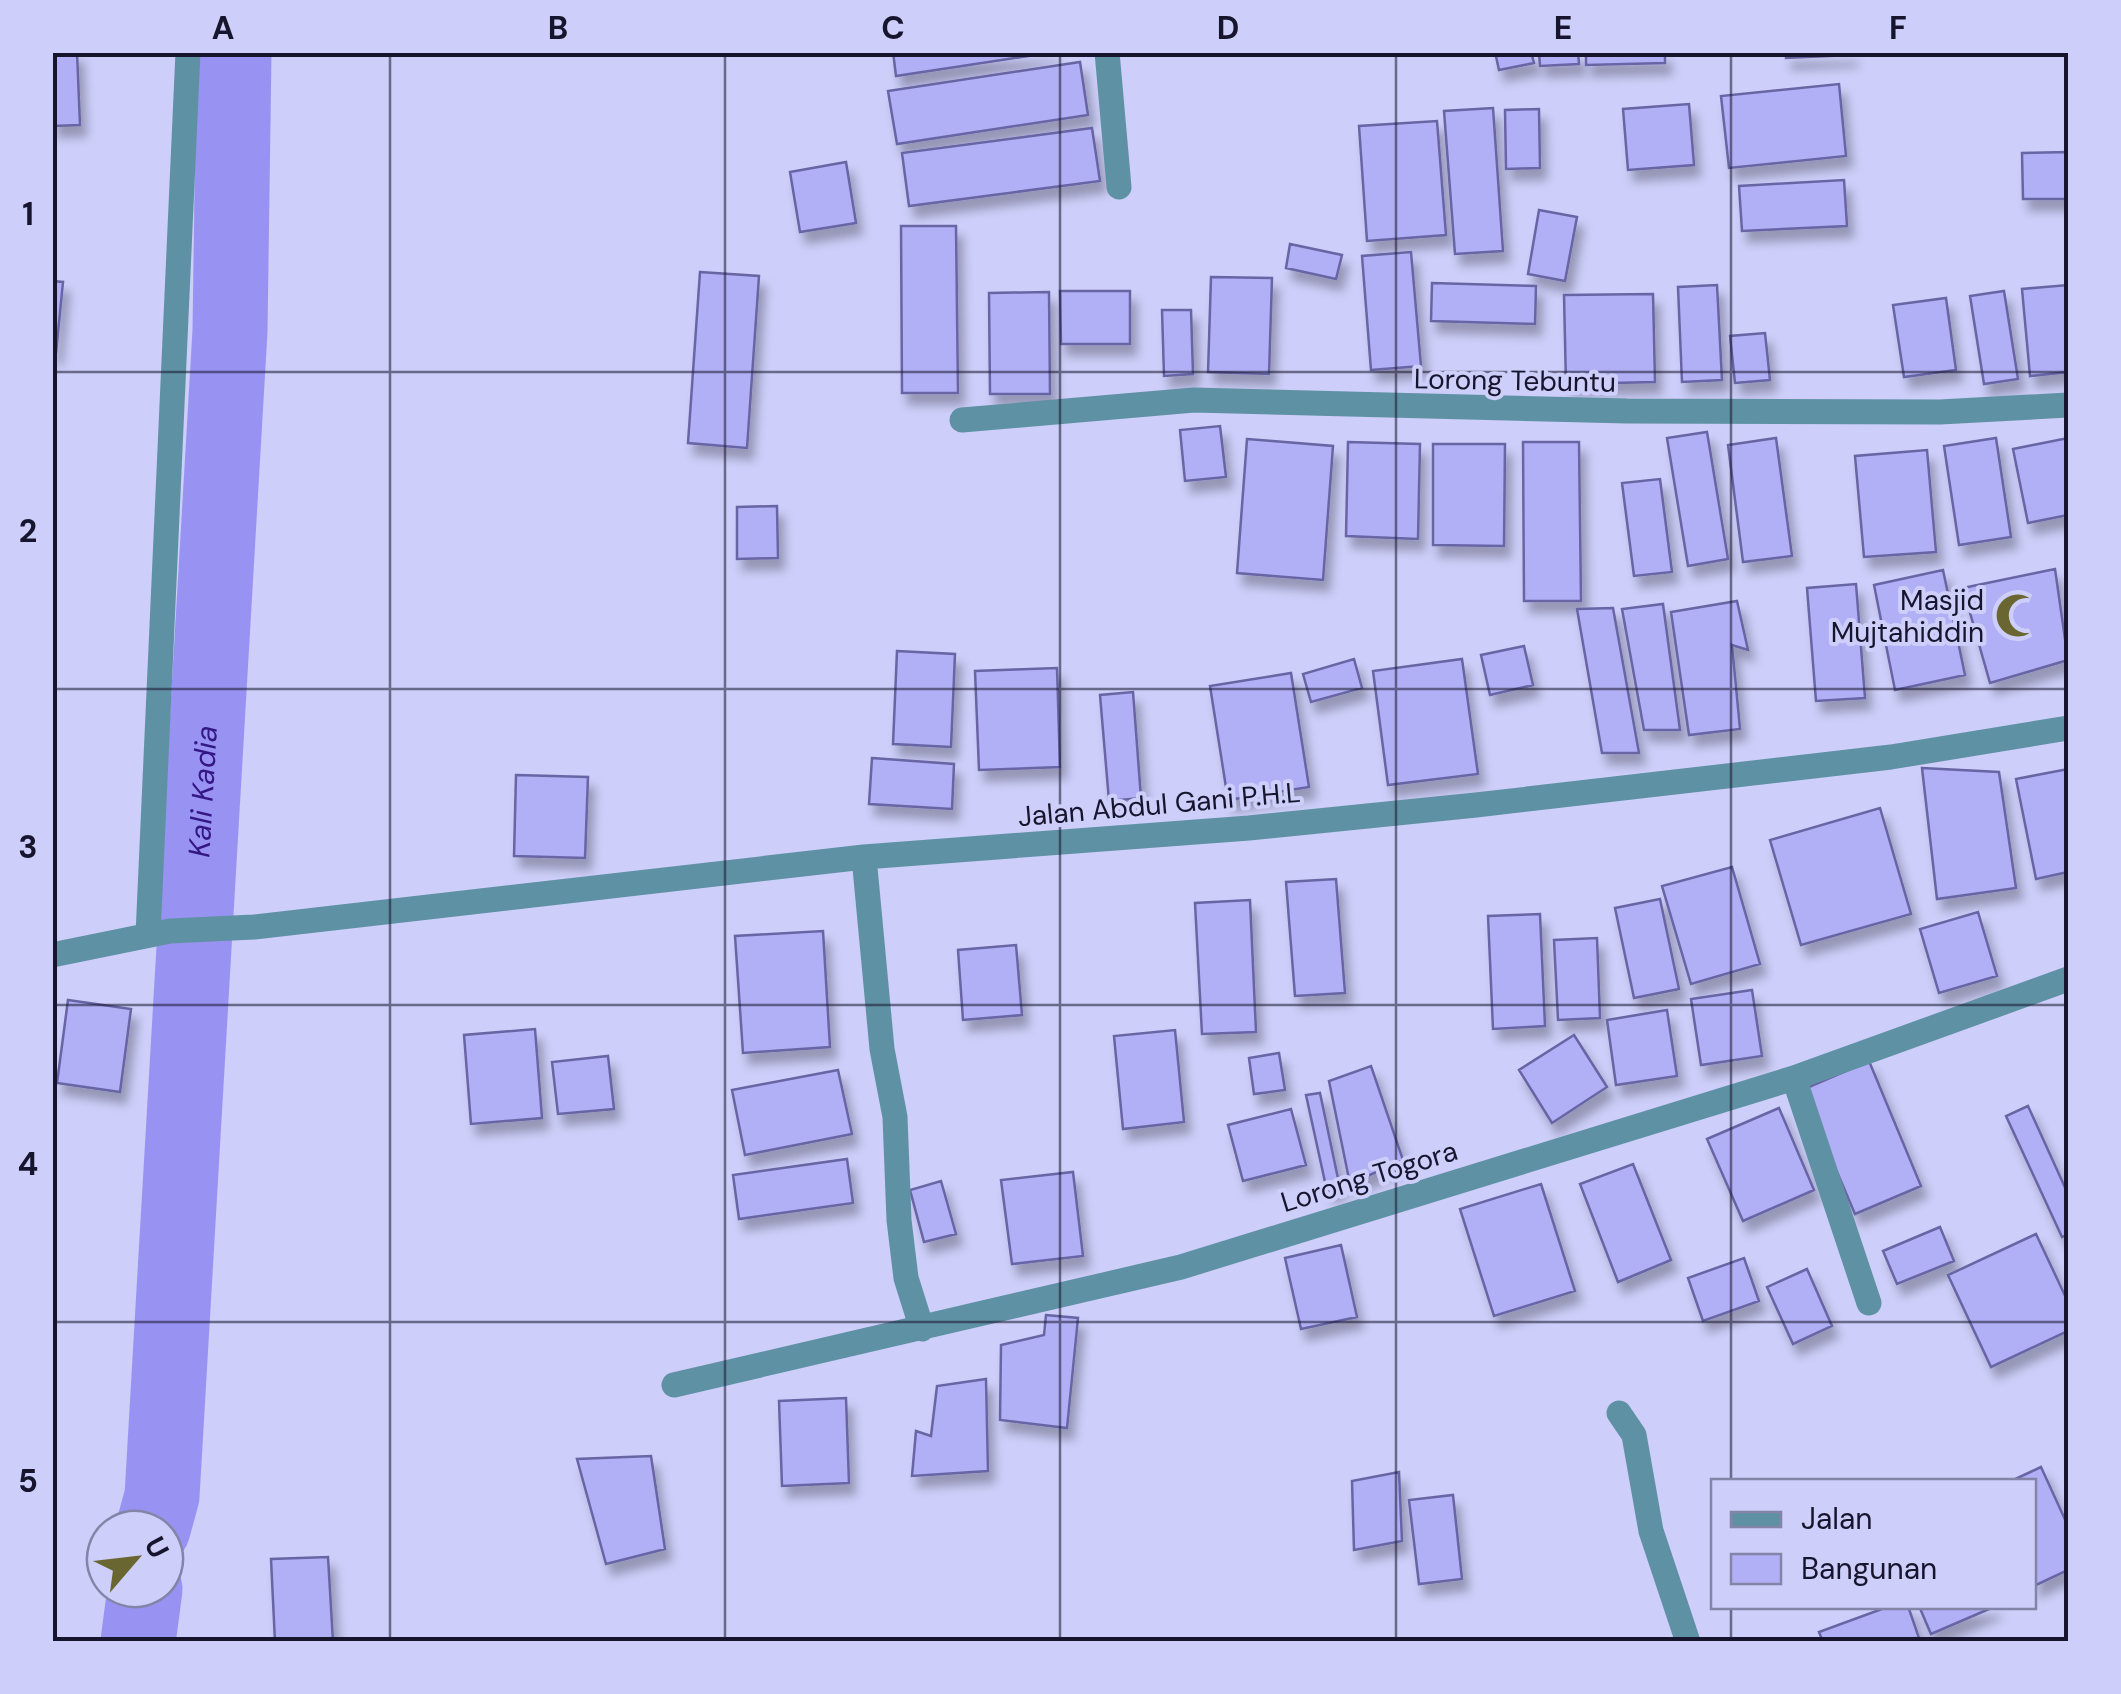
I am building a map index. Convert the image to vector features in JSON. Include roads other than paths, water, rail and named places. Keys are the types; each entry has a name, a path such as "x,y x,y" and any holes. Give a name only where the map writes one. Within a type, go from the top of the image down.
{"street":[{"path":"159,933 188,52"},
{"path":"1107,52 1120,187"},
{"name":"Lorong Tebuntu","path":"962,420 1194,400 1627,412 1940,412 2068,404"},
{"name":"Jalan Abdul Gani P.H.L","path":"52,955 159,933 254,926 864,857 1476,805 1891,757 2068,728"},
{"path":"864,857 882,1049 895,1117 899,1220 906,1278 922,1329"},
{"name":"Lorong Togora","path":"674,1385 1181,1266 1794,1078 2068,978"},
{"path":"1794,1078 1869,1304"},
{"path":"1620,1412 1634,1434 1651,1530 1688,1642"}],"waterway":[{"name":"Kali Kadia","path":"158,1509 230,331 234,52"},
{"name":"Kali Kadia","path":"138,1642 142,1609"}],"place":[{"name":"Masjid Mujtahiddin","path":"2017,616"}]}
